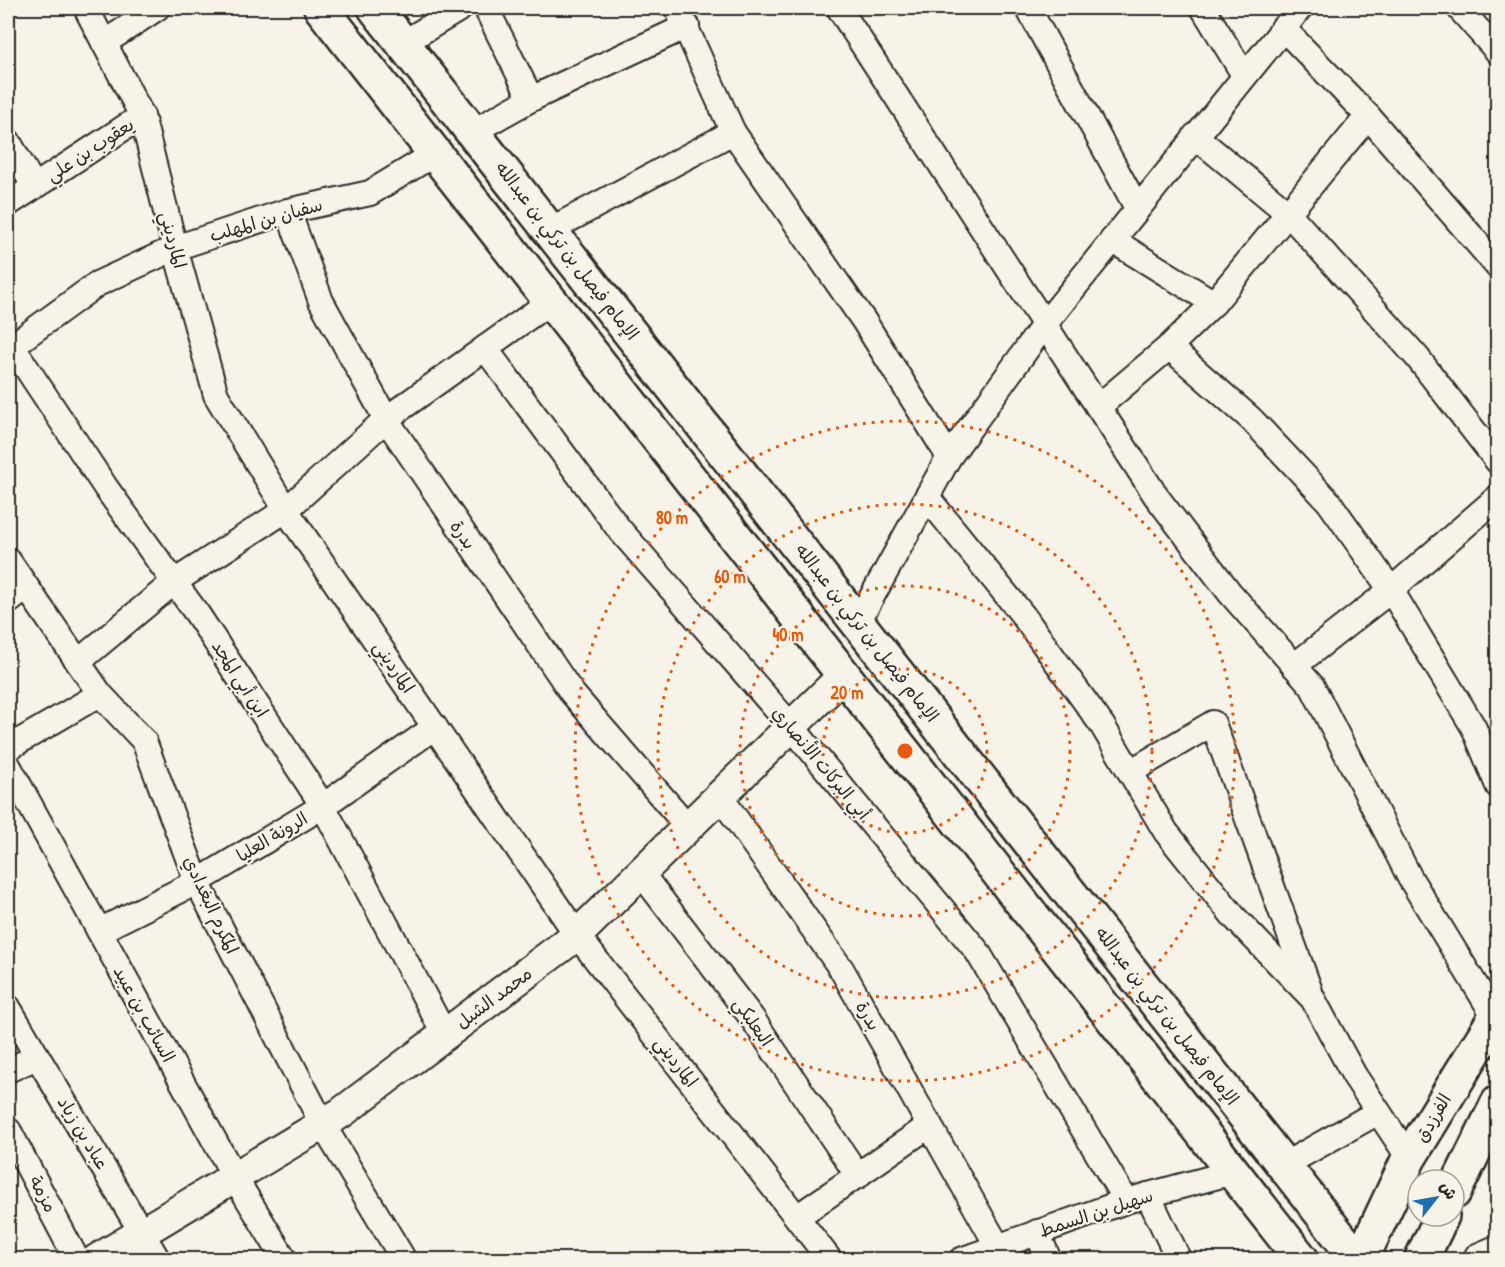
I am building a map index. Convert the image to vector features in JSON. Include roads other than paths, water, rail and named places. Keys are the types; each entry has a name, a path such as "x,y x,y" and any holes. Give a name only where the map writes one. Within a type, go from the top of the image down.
{"main road":[{"path":"321,8 1302,1260"},
{"name":"الإمام فيصل بن تركي بن عبدالله","path":"375,8 1359,1260"},
{"name":"الفرزدق","path":"1359,1260 1409,1158 1496,1015"},
{"path":"1466,1168 1497,1103"},
{"path":"1421,1260 1436,1228"}],"street":[{"name":"المارديني","path":"86,8 142,116 175,248 216,395 286,510 577,935 830,1260"},
{"path":"104,43 157,8"},
{"path":"403,43 461,8"},
{"path":"486,8 531,99"},
{"path":"839,8 1156,496 1230,593 1312,686 1410,878 1496,1015"},
{"path":"1028,8 1137,208"},
{"path":"1203,8 1244,75"},
{"path":"858,622 949,457 1044,325 1300,8"},
{"path":"1463,9 1497,52"},
{"path":"472,132 682,17 733,132 864,321 949,457"},
{"path":"1283,28 1368,116 1497,267"},
{"name":"يعقوب بن علي","path":"8,204 142,116"},
{"path":"1098,407 1169,347 1214,303 1368,116"},
{"path":"550,230 733,132"},
{"path":"1195,136 1288,213 1417,357 1497,462"},
{"path":"8,141 34,186"},
{"name":"سفيان بن المهلب","path":"9,345 98,284 175,248 288,211 370,193 436,153"},
{"name":"بدرة","path":"288,211 321,301 386,418 572,693 688,827"},
{"path":"1112,240 1214,303"},
{"path":"78,662 174,582 286,510 386,418 551,301"},
{"name":"ابن أبي المجد","path":"9,345 106,488 198,615 323,806 445,1035"},
{"path":"1169,347 1251,419 1329,502 1391,590 1474,728 1497,786"},
{"name":"أبي البركات الأنصاري","path":"485,348 619,529 791,726 977,951 1179,1260"},
{"path":"927,497 1022,614 1102,725 1166,832 1234,917 1312,999"},
{"path":"1294,666 1391,590 1497,497"},
{"name":"المكرم البغدادي","path":"8,560 17,595 78,662 100,694 144,741 197,882 323,1125 404,1260"},
{"name":"محمد الشبل","path":"96,1260 341,1113 577,935 844,675"},
{"path":"8,748 100,694"},
{"path":"1131,772 1213,723 1312,999 1354,1075 1409,1158"},
{"name":"الرونة العليا","path":"99,931 197,882 323,806 435,728"},
{"name":"السائب بن عبيد","path":"8,765 235,1178 285,1260"},
{"name":"بدرة","path":"720,796 842,970 998,1246"},
{"name":"البعلبكي","path":"641,873 752,1018 858,1176"},
{"name":"عباد بن زياد","path":"8,1007 158,1260"},
{"path":"8,1070 37,1057"},
{"path":"1284,1165 1378,1112"},
{"path":"797,1217 930,1125"},
{"name":"مزمة","path":"8,1131 77,1260"},
{"name":"سهيل بن السمط","path":"961,1260 1137,1198 1233,1172"},
{"path":"1037,1232 1049,1260"},
{"path":"1479,1260 1477,1256 1497,1247"}]}
